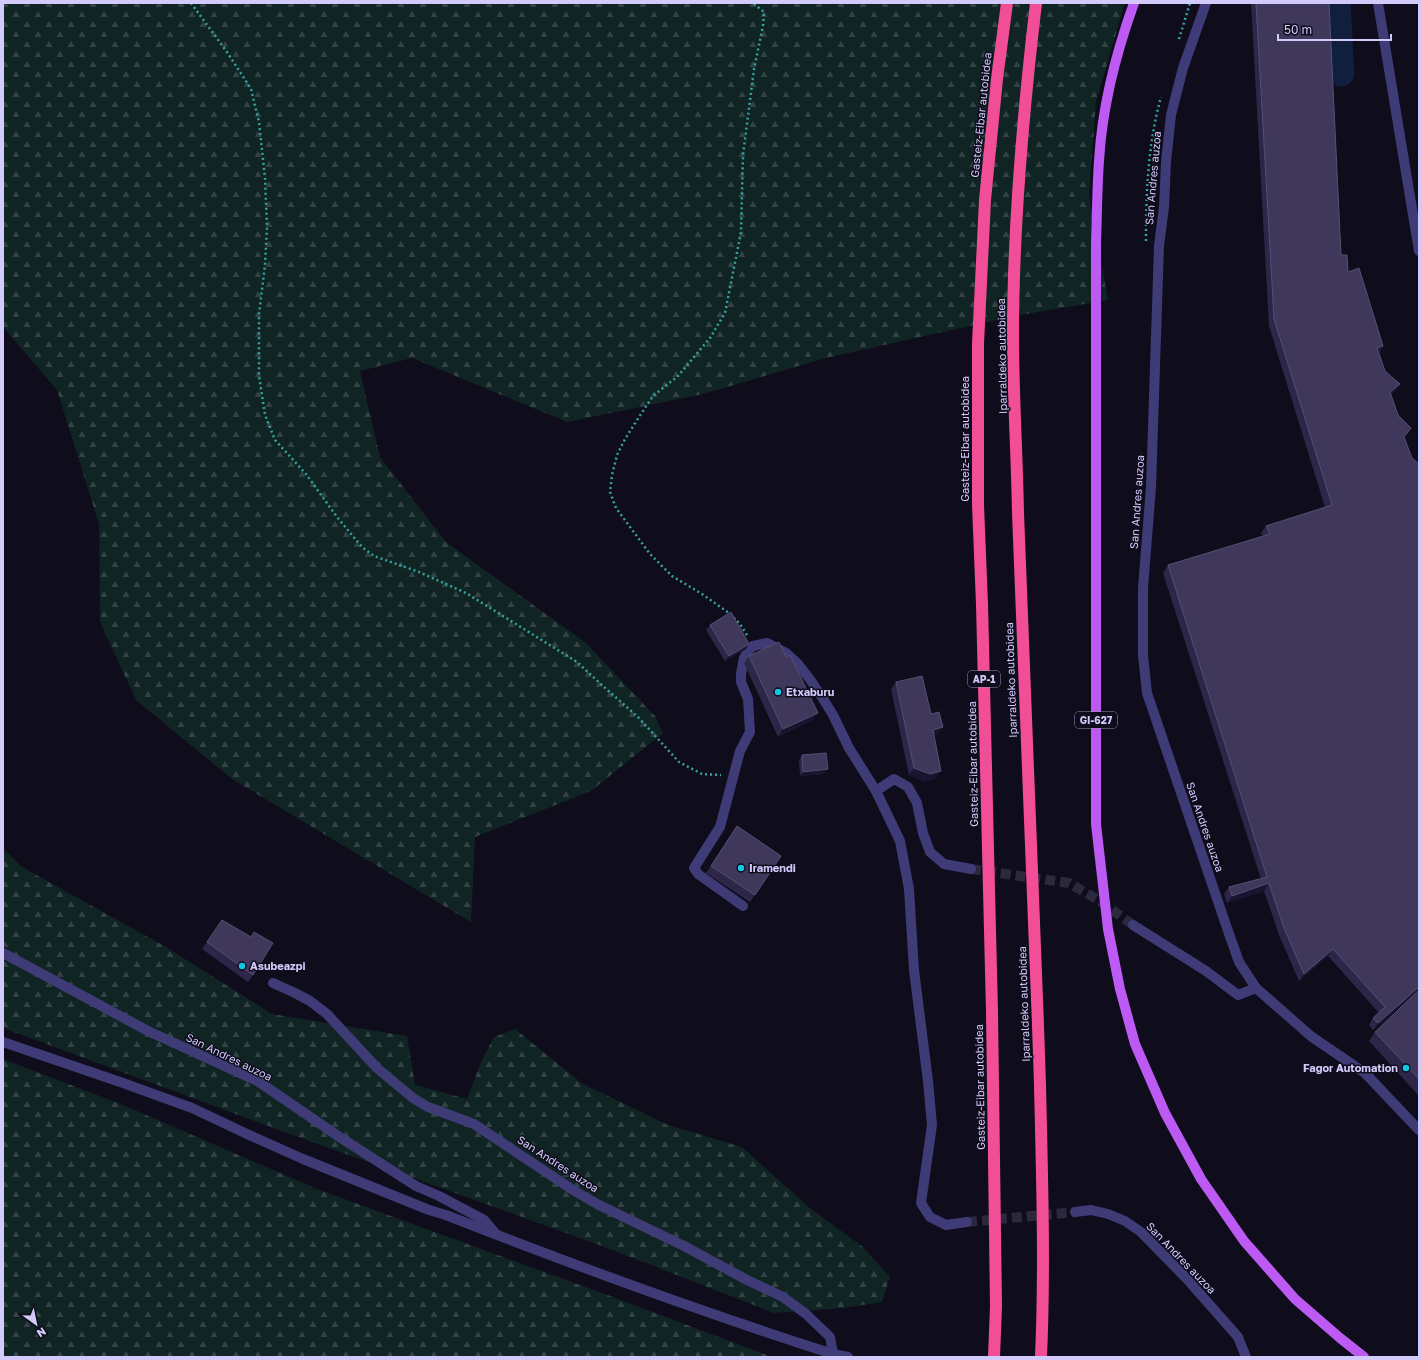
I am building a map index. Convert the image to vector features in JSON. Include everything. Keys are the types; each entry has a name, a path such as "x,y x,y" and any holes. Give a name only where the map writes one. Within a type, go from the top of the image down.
{"highway":[{"name":"Gasteiz-Eibar autobidea","path":"994,1357 996,1306 992,1012 982,604 978,505 978,352 985,200 997,78 1007,3"},
{"name":"Iparraldeko autobidea","path":"1036,3 1027,76 1017,203 1013,336 1022,631 1037,985 1043,1204 1043,1314 1041,1357"}],"main road":[{"name":"GI-627","path":"1134,3 1121,41 1104,118 1099,160 1096,244 1096,824 1108,929 1120,989 1135,1044 1165,1113 1201,1179 1244,1241 1295,1299 1364,1357"}],"street":[{"name":"San Andres auzoa","path":"1206,3 1183,68 1171,115 1166,162 1164,207 1159,246 1151,487 1143,588 1143,655 1147,693 1227,928 1240,962 1256,988 1312,1036 1365,1073 1419,1130"},
{"path":"1378,3 1419,251"},
{"path":"743,906 698,874 694,868 720,827 740,751 750,732 748,699 741,682 744,658 749,650 754,646 767,643 786,653 798,664 822,697 833,714 849,748 876,791 900,841 909,889 914,970 932,1125 921,1203 930,1217 946,1225 967,1222"},
{"path":"876,791 894,779 908,787 916,803 930,852 944,864 972,869"},
{"path":"1133,925 1206,971 1238,995 1256,988"},
{"name":"San Andres auzoa","path":"3,952 148,1031 258,1082 416,1186 440,1196 484,1220 496,1235"},
{"name":"San Andres auzoa","path":"273,982 310,1001 327,1014 377,1068 402,1090 422,1104 436,1111 474,1124 573,1190 597,1204 684,1246 757,1286 783,1297 806,1314 830,1337 833,1354"},
{"path":"3,1042 192,1108 247,1134 356,1181 496,1235 728,1320 833,1354 848,1357"},
{"name":"San Andres auzoa","path":"1075,1212 1091,1210 1108,1214 1125,1221 1141,1232 1238,1337 1246,1357"}],"path":[{"path":"191,3 227,52 251,89 259,122 265,178 267,227 265,264 259,314 259,376 265,415 275,440 306,474 337,517 362,547 374,556 419,572 466,594 577,662 638,717 679,762 702,774 733,775"},
{"path":"753,3 764,12 764,19 754,69 743,155 741,232 726,313 710,338 678,376 653,396 639,417 617,455 610,492 616,508 650,554 672,576 702,594 729,613 740,624 754,646"}],"green space":[{"path":"3,3 1125,3 1096,102 1089,195 1108,300 1015,316 826,358 703,394 567,422 412,358 360,371 380,457 446,542 586,643 655,716 663,733 591,791 475,837 471,922 232,779 136,700 100,622 99,524 57,390 3,327"},
{"path":"3,848 22,867 166,947 272,1014 407,1036 415,1085 467,1099 481,1062 494,1037 515,1029 583,1084 668,1125 742,1147 811,1209 863,1247 890,1277 882,1302 843,1308 774,1313 610,1249 287,1133 3,1028"},
{"path":"3,1059 123,1105 317,1189 613,1297 772,1357 3,1357"}],"building":[{"path":"1256,3 1329,3 1341,255 1347,255 1348,272 1359,268 1383,346 1377,348 1385,371 1400,384 1390,392 1398,415 1411,428 1404,437 1412,458 1419,464 1419,987 1378,1023 1373,1018 1385,1007 1333,949 1304,974 1284,928 1269,883 1232,896 1229,887 1267,877 1168,565 1270,534 1266,526 1332,505 1274,319"},
{"path":"731,612 749,644 729,656 710,625"},
{"name":"Etxaburu","path":"779,642 786,657 790,655 818,713 783,729 749,656"},
{"path":"922,676 931,714 939,712 943,727 933,730 941,771 930,774 914,768 896,682"},
{"path":"826,753 828,769 803,772 802,755"},
{"name":"Iramendi","path":"737,826 781,856 755,895 711,866"},
{"name":"Asubeazpi","path":"222,920 251,937 254,932 273,943 253,975 207,942"},
{"name":"Fagor Automation","path":"1419,990 1419,1079 1375,1032"}],"waterway":[{"path":"1337,3 1341,73"}],"tunnel":[{"path":"971,869 1069,883 1100,901 1133,925"},
{"path":"967,1222 1075,1212"}],"place":[{"name":"Etxaburu","path":"778,692"},
{"name":"Iramendi","path":"741,868"},
{"name":"Asubeazpi","path":"242,966"},
{"name":"Fagor Automation","path":"1406,1068"}]}
